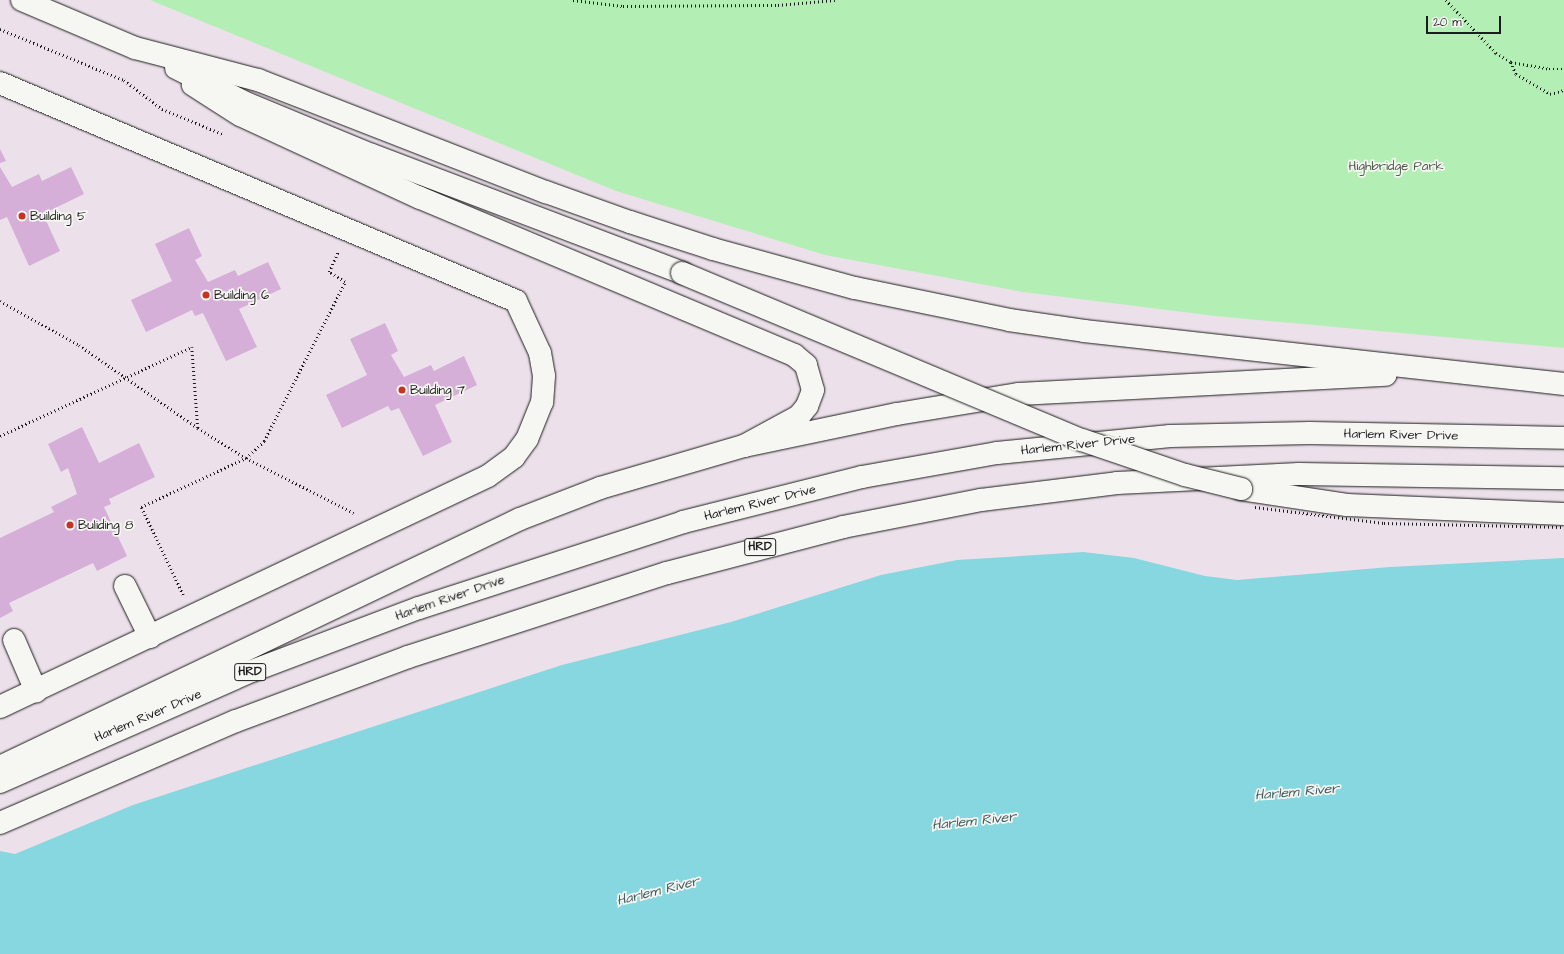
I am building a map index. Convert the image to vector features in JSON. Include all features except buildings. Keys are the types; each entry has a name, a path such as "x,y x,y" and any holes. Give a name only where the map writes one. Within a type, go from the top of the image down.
{"main road":[{"path":"22,0 135,48 248,104 319,134 682,273 1075,438 1185,475 1241,489 1347,505 1564,514"},
{"path":"135,48 258,80 546,192 630,222 713,249 855,288 1009,320 1084,331 1564,384"},
{"path":"135,48 240,115 476,223 800,359 813,380 813,390 807,406 791,422 744,446"},
{"path":"0,83 516,301 540,353 544,388 538,415 527,439 506,464 471,486 0,707"},
{"path":"744,446 897,414 1019,394 1459,372"},
{"name":"Harlem River Drive","path":"0,782 252,671 507,578 616,542 771,499 862,477 997,453 1133,439 1220,434 1564,438"},
{"name":"Harlem River Drive","path":"0,767 520,519 600,488 744,446"},
{"name":"HRD","path":"0,823 236,721 408,657 667,573 851,526 982,500 1117,483 1299,474 1564,478"},
{"path":"125,586 150,637"},
{"path":"14,640 36,691"}],"path":[{"path":"573,0 623,6 778,5 835,0"},
{"path":"1446,0 1496,53 1511,62 1548,69 1564,69"},
{"path":"0,29 124,80 162,109"},
{"path":"1511,62 1516,74 1536,88 1550,94 1564,90"},
{"path":"193,617 141,507 246,458 264,441 345,282 329,272 348,230"},
{"path":"0,301 79,345 198,428 246,458 383,527"},
{"path":"0,436 192,347 198,428"}],"green space":[{"name":"Highbridge Park","path":"150,0 1564,0 1564,348 1215,316 1023,292 825,255 616,191"}],"water":[{"name":"Harlem River","path":"1083,552 1134,558 1205,576 1237,580 1390,567 1564,558 1564,954 0,954 0,851 15,854 133,805 562,665 731,622 881,575 957,560"}],"place":[{"name":"Building 5","path":"22,216"},
{"name":"Building 6","path":"206,295"},
{"name":"Building 7","path":"402,390"},
{"name":"Buliding 8","path":"70,525"}]}
